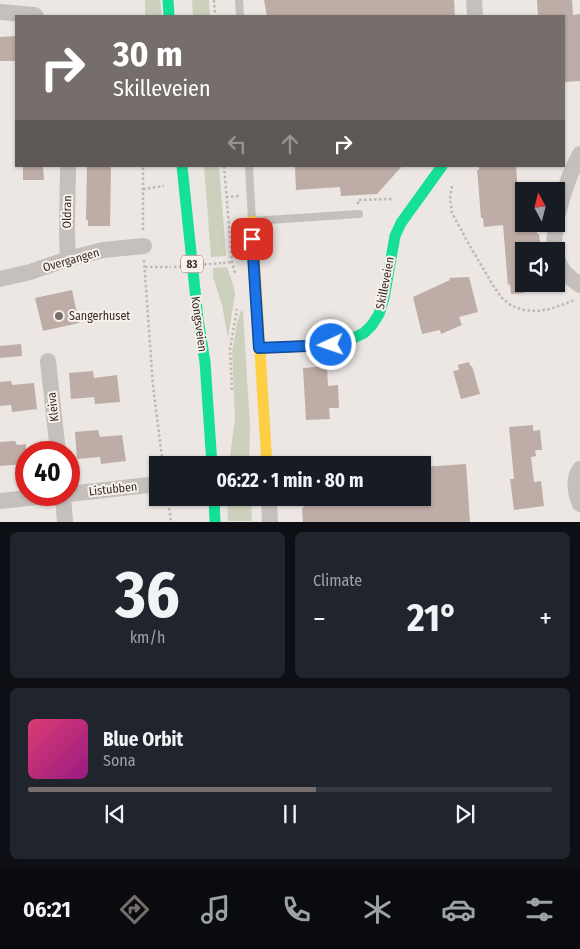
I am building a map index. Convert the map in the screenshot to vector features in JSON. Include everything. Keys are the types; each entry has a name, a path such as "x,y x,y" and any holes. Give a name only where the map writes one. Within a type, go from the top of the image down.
{"main road":[{"path":"168,0 168,15"},
{"name":"Kongsveien","path":"182,167 198,319 205,362 211,456"},
{"name":"Skilleveien","path":"259,348 331,345 345,342 364,333 379,314 384,298 391,252 398,229 405,216 441,167"},
{"path":"252,221 267,456"},
{"name":"Kongsveien","path":"205,277 207,320 205,362"},
{"path":"215,506 216,522"}],"street":[{"path":"474,0 475,15"},
{"path":"0,12 34,15"},
{"path":"565,188 572,168 580,154"},
{"name":"Oldran","path":"68,167 68,258"},
{"name":"Overgangen","path":"0,279 30,272 68,258 103,250 144,246"},
{"path":"565,272 580,285"},
{"name":"Kleiva","path":"48,361 57,441"},
{"path":"580,468 577,474 575,489 580,504"},
{"name":"Listubben","path":"80,493 149,485"},
{"path":"0,501 15,499"},
{"path":"64,506 65,522"},
{"path":"269,506 270,522"}],"lane":[{"path":"239,0 240,15"},
{"path":"248,167 252,221 359,214"}],"path":[{"path":"214,0 215,15"},
{"path":"143,167 144,267 153,386 162,456"},
{"path":"144,267 174,267 232,262 224,167"},
{"path":"453,179 450,198 452,213 494,288 502,298 512,306 524,310 537,311 550,309 580,298"},
{"path":"143,189 170,186"},
{"path":"359,214 358,200 390,199 400,202"},
{"path":"232,390 230,349 239,301"},
{"path":"169,506 172,522"}],"green space":[{"path":"145,0 160,0 162,15 145,15"},
{"path":"192,0 209,0 210,15 193,15"},
{"path":"204,167 219,167 226,256 211,257"},
{"path":"227,267 235,294 228,338 222,305 213,277 213,268"},
{"path":"241,310 243,312 250,426 249,456 230,456 235,418 232,352"},
{"path":"227,506 251,506 252,521 228,521"}],"building":[{"path":"264,0 454,0 455,15 267,15"},
{"path":"537,0 572,0 573,15 580,14 580,81 565,82 565,15 538,15"},
{"path":"15,36 15,61 0,61 0,37"},
{"path":"23,167 43,167 44,180 23,180"},
{"path":"87,167 111,167 110,226 88,226 88,220 86,220"},
{"path":"295,167 401,167 377,194 341,196 340,187 296,190"},
{"path":"479,167 516,167 515,232 537,232 540,242 515,242 515,292 524,293 511,294 510,284 508,285 503,225 484,227 483,218 481,218 477,170 479,170"},
{"path":"469,277 478,312 459,317 462,325 441,334 440,330 422,334 413,297 450,280 449,278"},
{"name":"Sangerhuset","path":"72,290 79,323 43,331 35,298"},
{"path":"21,344 22,356 0,358 0,346"},
{"path":"469,362 472,366 480,394 461,399 453,371 459,370 458,365"},
{"path":"327,366 328,386 338,385 339,408 329,408 330,419 306,420 303,368"},
{"path":"93,371 94,378 117,375 120,402 95,404 94,397 71,399 69,373"},
{"path":"11,381 12,385 34,383 37,409 12,412 11,405 0,406 0,382"},
{"path":"533,425 533,431 540,430 542,450 535,450 536,456 531,457 534,482 541,481 544,506 514,510 510,479 514,479 509,427"},
{"path":"98,430 100,437 122,435 126,461 101,464 100,457 80,459 80,441 76,441 75,432"},
{"path":"15,441 15,465 0,466 0,442"},
{"path":"466,464 470,522 303,522 302,509 304,506 431,506 431,466"}],"traffic: fast":[{"path":"168,0 169,15"},
{"path":"182,167 198,319 205,362 211,456"},
{"path":"259,348 331,345 345,342 364,333 379,314 384,298 395,236 401,223 441,167"},
{"path":"214,506 215,522"}],"traffic: slow":[{"path":"252,221 266,456"}],"place":[{"name":"Sangerhuset","path":"59,316"}],"route":[{"path":"252,239 259,348 331,345"}]}
